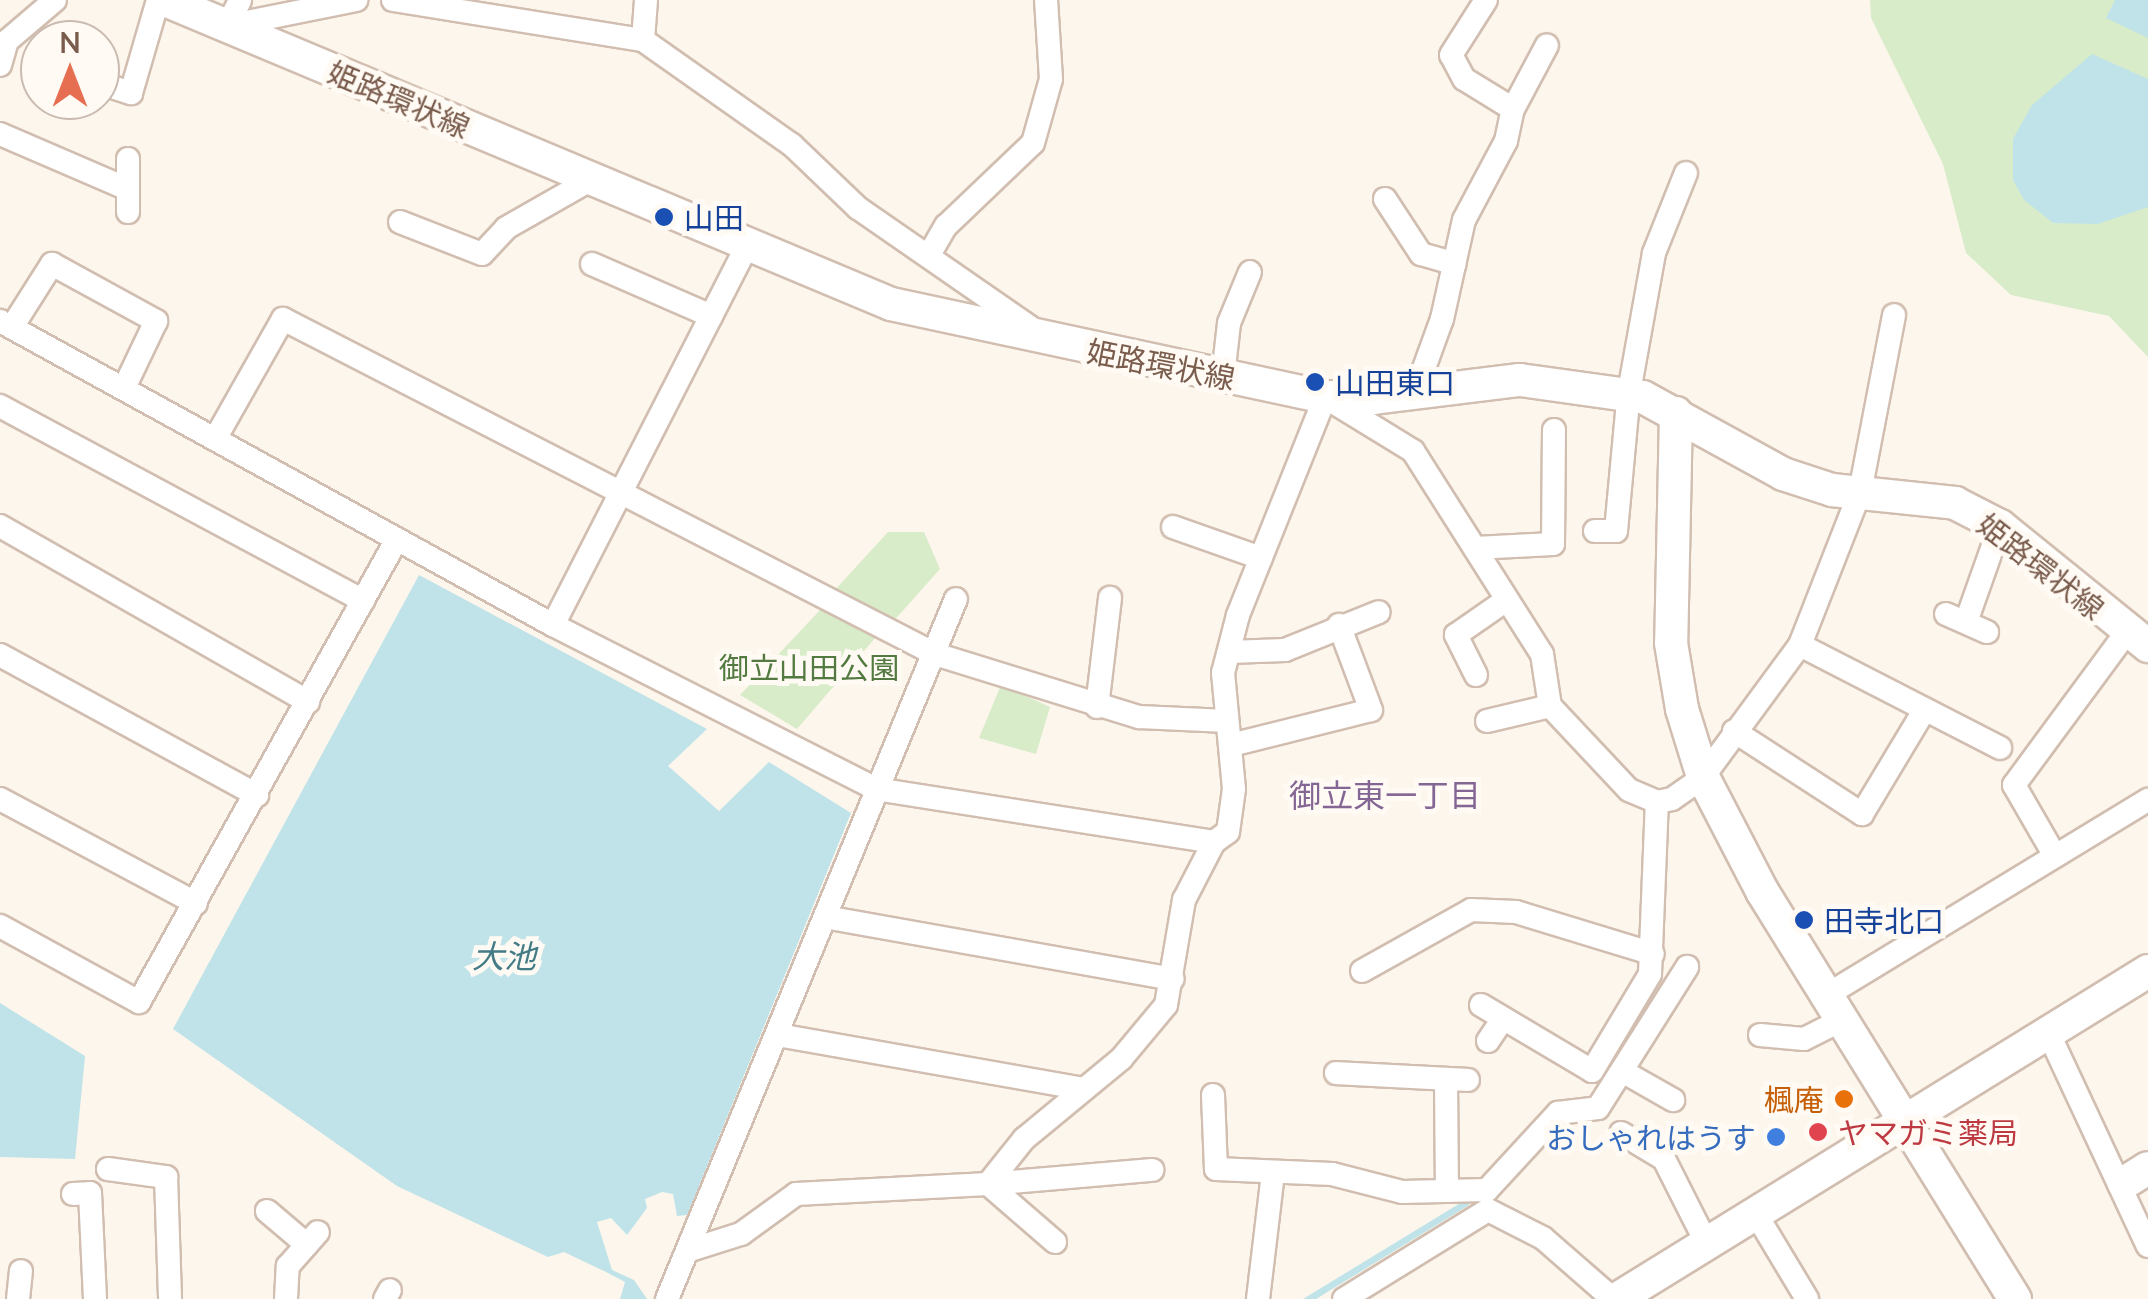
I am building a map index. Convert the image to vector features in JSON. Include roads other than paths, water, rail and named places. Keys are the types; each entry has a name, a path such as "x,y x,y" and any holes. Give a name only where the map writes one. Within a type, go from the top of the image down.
{"main road":[{"name":"姫路環状線","path":"162,0 234,13 590,180 891,304 1325,397 1415,393 1520,380 1629,392 1676,413 1783,474 1860,492 1955,502 2000,526 2137,640"},
{"path":"1676,413 1672,643 1682,709 1703,777 1762,891 2015,1299"},
{"path":"1615,1299 1908,1124 2148,971"}],"street":[{"path":"1,59 8,40 56,0"},
{"path":"120,89 130,92 162,0"},
{"path":"234,13 356,0"},
{"path":"393,0 643,40 670,54 792,145 858,208 1050,341"},
{"path":"643,40 646,0"},
{"path":"929,255 946,226 1033,143 1051,78 1046,0"},
{"path":"1486,0 1451,55 1464,78 1513,109"},
{"path":"1415,393 1455,264 1464,220 1506,141 1513,109 1547,44"},
{"path":"0,134 128,200 128,159"},
{"path":"1595,531 1616,531 1629,392 1654,253 1686,172"},
{"path":"400,222 482,254 506,228 590,180"},
{"path":"1385,199 1420,254 1455,264"},
{"path":"553,625 747,246"},
{"path":"124,386 156,321 52,264 6,324 553,625 876,789 1214,842"},
{"path":"592,264 710,316"},
{"path":"1223,376 1229,323 1250,272"},
{"path":"988,1184 1024,1139 1121,1059 1166,1005 1184,900 1214,842 1228,832 1231,745 1223,673 1261,558 1325,397 1413,451 1504,601 1542,654 1550,706 1629,790 1657,802 1672,800 1703,777 1800,645 1860,492 1894,315"},
{"path":"216,439 282,318 618,494 936,654 1138,717 1227,721"},
{"path":"0,406 364,601"},
{"path":"1475,548 1552,544 1554,430"},
{"path":"0,526 308,702"},
{"path":"1172,526 1261,558"},
{"path":"1967,623 2000,526"},
{"path":"0,926 139,1002 398,539"},
{"path":"1097,707 1110,598"},
{"path":"667,1299 956,599"},
{"path":"1476,675 1456,635 1504,601"},
{"path":"1229,652 1285,650 1379,612"},
{"path":"1231,745 1371,710 1339,626"},
{"path":"2055,856 2014,785 2137,640"},
{"path":"1800,645 2000,748"},
{"path":"0,654 257,795"},
{"path":"1487,721 1550,706"},
{"path":"1734,731 1862,814 1925,710"},
{"path":"0,799 196,903"},
{"path":"1760,1035 1804,1039 1835,1008 2055,856 2148,800"},
{"path":"1481,1005 1592,1071 1650,974 1657,802"},
{"path":"1362,970 1471,910 1516,912 1653,954"},
{"path":"825,917 1172,979"},
{"path":"1344,1299 1488,1200 1558,1112 1598,1108 1687,966"},
{"path":"1488,1041 1503,1018"},
{"path":"2048,1032 2136,1176 2148,1246"},
{"path":"778,1036 1083,1089"},
{"path":"1622,1070 1673,1100"},
{"path":"1336,1074 1457,1080 1447,1191"},
{"path":"1213,1095 1216,1169 1332,1174 1402,1192 1447,1191 1488,1200 1543,1238 1615,1299"},
{"path":"1621,1133 1664,1159 1707,1244"},
{"path":"108,1169 166,1177 170,1299"},
{"path":"687,1251 741,1234 796,1194 1152,1170"},
{"path":"1258,1299 1273,1174"},
{"path":"988,1184 1055,1242"},
{"path":"74,1194 90,1193 95,1299"},
{"path":"268,1210 312,1238 288,1266 286,1299"},
{"path":"1756,1214 1808,1299"},
{"path":"18,1299 20,1271"}],"water":[{"path":"2115,0 2148,0 2148,38 2106,18"},
{"path":"2092,54 2148,79 2148,207 2098,224 2053,223 2024,200 2013,180 2013,139 2032,105"},
{"name":"大池","path":"419,575 707,729 668,766 719,811 769,762 851,813 687,1215 677,1216 673,1194 662,1192 645,1199 647,1208 627,1235 611,1218 597,1222 612,1270 634,1280 647,1299 620,1299 625,1282 606,1272 564,1252 548,1257 397,1186 173,1029"},
{"path":"0,1003 85,1056 75,1159 0,1157"},
{"path":"1467,1199 1469,1205 1316,1299 1303,1299"}],"place":[{"name":"山田","path":"664,217"},
{"name":"山田東口","path":"1315,382"},
{"name":"田寺北口","path":"1804,920"},
{"name":"楓庵","path":"1844,1099"},
{"name":"ヤマガミ薬局","path":"1818,1132"},
{"name":"おしゃれはうす","path":"1776,1137"}],"district":[{"name":"御立東一丁目","path":"1385,795"}],"park label":[{"name":"御立山田公園","path":"809,667"}]}
